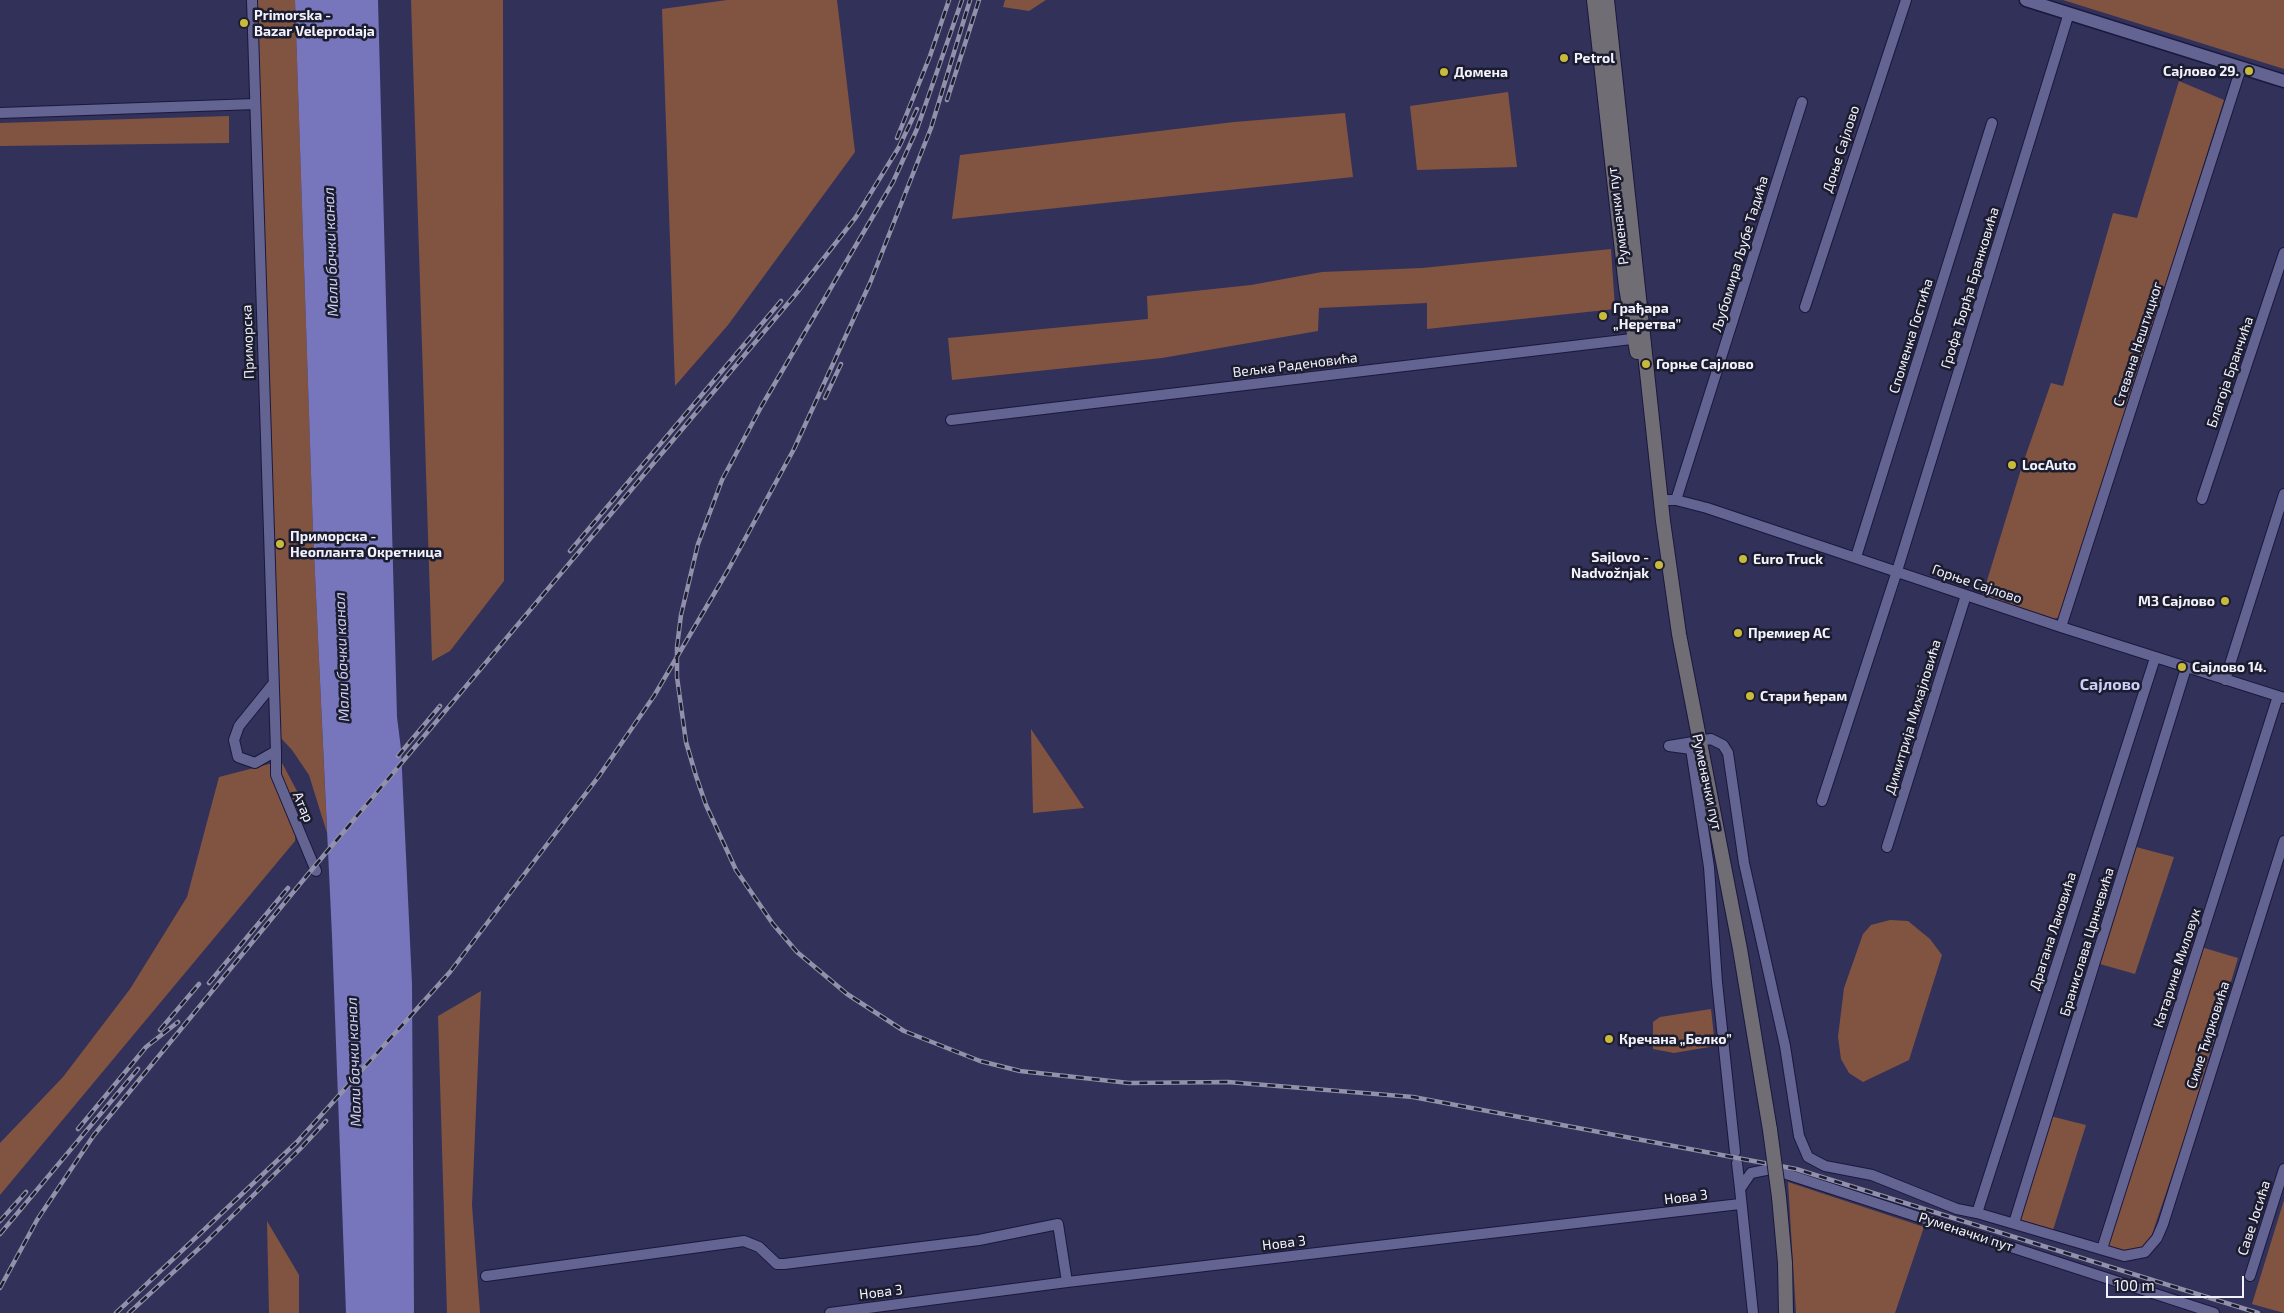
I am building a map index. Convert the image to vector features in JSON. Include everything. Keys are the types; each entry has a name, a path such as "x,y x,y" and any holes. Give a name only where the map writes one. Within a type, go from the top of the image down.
{"main road":[{"name":"Руменачки пут","path":"1594,0 1679,634 1698,741 1743,966 1770,1130 1785,1263 1786,1313"},
{"name":"Руменачки пут","path":"1607,0 1633,291"}],"street":[{"name":"Приморска","path":"252,0 276,751"},
{"name":"Доње Сајлово","path":"1805,307 1906,0"},
{"path":"2026,0 2284,81"},
{"name":"Грофа Ђорђа Бранковића","path":"1822,801 1897,571 2070,13"},
{"name":"Стевана Нештицког","path":"2061,628 2240,68"},
{"name":"Љубомира Љубе Тадића","path":"1676,500 1802,102"},
{"path":"0,113 255,104"},
{"name":"Споменка Гостића","path":"1856,557 1992,123"},
{"name":"Благоја Бранчића","path":"2202,499 2284,253"},
{"name":"Вељка Раденовића","path":"951,420 1639,338"},
{"path":"2225,680 2284,494"},
{"name":"Горње Сајлово","path":"1660,500 1676,500 1707,508 2061,628 2281,697"},
{"name":"Димитрија Михајловића","path":"1887,847 1966,595"},
{"name":"Драгана Лаковића","path":"1977,1213 2154,658"},
{"name":"Бранислава Црнчевића","path":"2014,1224 2186,668"},
{"path":"273,684 239,726 234,740 238,757 255,763 276,751"},
{"name":"Катарине Миловук","path":"2102,1249 2281,697"},
{"path":"1735,1152 1717,982 1709,867 1692,749 1668,746 1711,739 1723,744 1729,757 1744,863 1785,1046 1799,1136 1806,1154 1819,1164 1872,1175 1957,1209 2102,1249"},
{"name":"Атар","path":"276,751 276,775 281,790 316,871"},
{"name":"Симе Ћирковића","path":"2102,1249 2124,1256 2140,1254 2145,1252 2157,1238 2284,840"},
{"path":"1737,1163 1753,1313"},
{"name":"Саве Јосића","path":"2250,1276 2284,1168"},
{"name":"Руменачки пут","path":"1740,1192 1742,1182 1751,1173 1765,1170 1781,1171 2214,1313"},
{"name":"Нова 3","path":"830,1313 1067,1282 1740,1204"},
{"path":"486,1276 744,1241 759,1246 777,1264 784,1264 979,1240 1058,1224 1067,1282"}],"shaded area":[{"path":"256,0 295,0 313,532 327,833 309,775 292,750 280,737"},
{"path":"411,0 503,0 504,581 450,651 432,661"},
{"path":"727,0 837,0 855,152 728,325 675,386 662,9"},
{"path":"1005,0 1046,0 1029,11 1003,7"},
{"path":"2063,0 2284,0 2284,69"},
{"path":"2179,81 2224,100 2061,614 2051,620 1982,597 2022,466 2051,383 2063,386 2113,213 2137,218"},
{"path":"1508,92 1517,167 1417,170 1410,106"},
{"path":"1345,113 1353,177 952,219 960,155 1234,122"},
{"path":"229,116 229,143 0,146 0,123"},
{"path":"1611,249 1615,309 1427,329 1427,303 1319,308 1318,331 1162,358 952,380 948,338 1148,319 1147,296 1251,285 1322,272 1422,268"},
{"path":"1031,729 1084,808 1033,813"},
{"path":"281,761 298,793 295,841 0,1195 0,1143 63,1077 130,989 187,897 219,777"},
{"path":"2136,847 2174,857 2135,974 2100,964"},
{"path":"1890,920 1908,921 1930,939 1942,955 1909,1060 1863,1082 1849,1073 1841,1059 1838,1037 1844,988 1863,934 1871,925"},
{"path":"2201,947 2238,958 2187,1131 2149,1243 2131,1253 2107,1246"},
{"path":"481,991 472,1205 480,1313 447,1313 438,1016"},
{"path":"1711,1009 1715,1046 1674,1053 1653,1049 1653,1022 1660,1017"},
{"path":"2050,1116 2086,1125 2053,1230 2019,1220"},
{"path":"1788,1182 1924,1227 1895,1313 1796,1313"},
{"path":"2284,1200 2284,1313 2252,1304"},
{"path":"267,1221 299,1275 299,1313 269,1313"}],"water":[{"name":"Мали бачки канал","path":"295,0 378,0 397,717 401,749 412,984 414,1313 346,1313 332,936 313,532"}],"railway":[{"path":"897,138 930,56 949,0"},
{"path":"962,0 917,129 893,182 761,407 722,480 698,544 681,615 677,647 677,677 686,742 696,776 706,805 736,870 773,924 797,952 847,994 904,1031 980,1061 1020,1071 1129,1083 1228,1082 1413,1097 1796,1169 2258,1313"},
{"path":"116,1313 297,1142 450,972 599,776 654,696 728,570 794,449 870,283 931,128 970,0"},
{"path":"947,100 979,0"},
{"path":"0,1288 37,1220 94,1135 309,873 795,295 856,217 899,147 917,109"},
{"path":"570,551 781,301"},
{"path":"825,398 841,364"},
{"path":"398,756 440,706"},
{"path":"209,983 288,888"},
{"path":"160,1030 199,984"},
{"path":"78,1129 146,1047 178,1022"},
{"path":"0,1234 138,1069"},
{"path":"129,1313 206,1242 326,1121"},
{"path":"0,1221 26,1192"}],"place":[{"name":"Primorska - Bazar Veleprodaja","path":"244,23"},
{"name":"Petrol","path":"1564,58"},
{"name":"Сајлово 29.","path":"2249,71"},
{"name":"Домена","path":"1444,72"},
{"name":"Грађара „Неретва”","path":"1603,316"},
{"name":"Горње Сајлово","path":"1646,364"},
{"name":"LocAuto","path":"2012,465"},
{"name":"Приморска - Неопланта Окретница","path":"280,544"},
{"name":"Euro Truck","path":"1743,559"},
{"name":"Sajlovo - Nadvožnjak","path":"1659,565"},
{"name":"МЗ Сајлово","path":"2225,601"},
{"name":"Премиер АС","path":"1738,633"},
{"name":"Сајлово 14.","path":"2182,667"},
{"name":"Стари ђерам","path":"1750,696"},
{"name":"Кречана „Белко”","path":"1609,1039"}],"district":[{"name":"Сајлово","path":"2110,685"}]}
